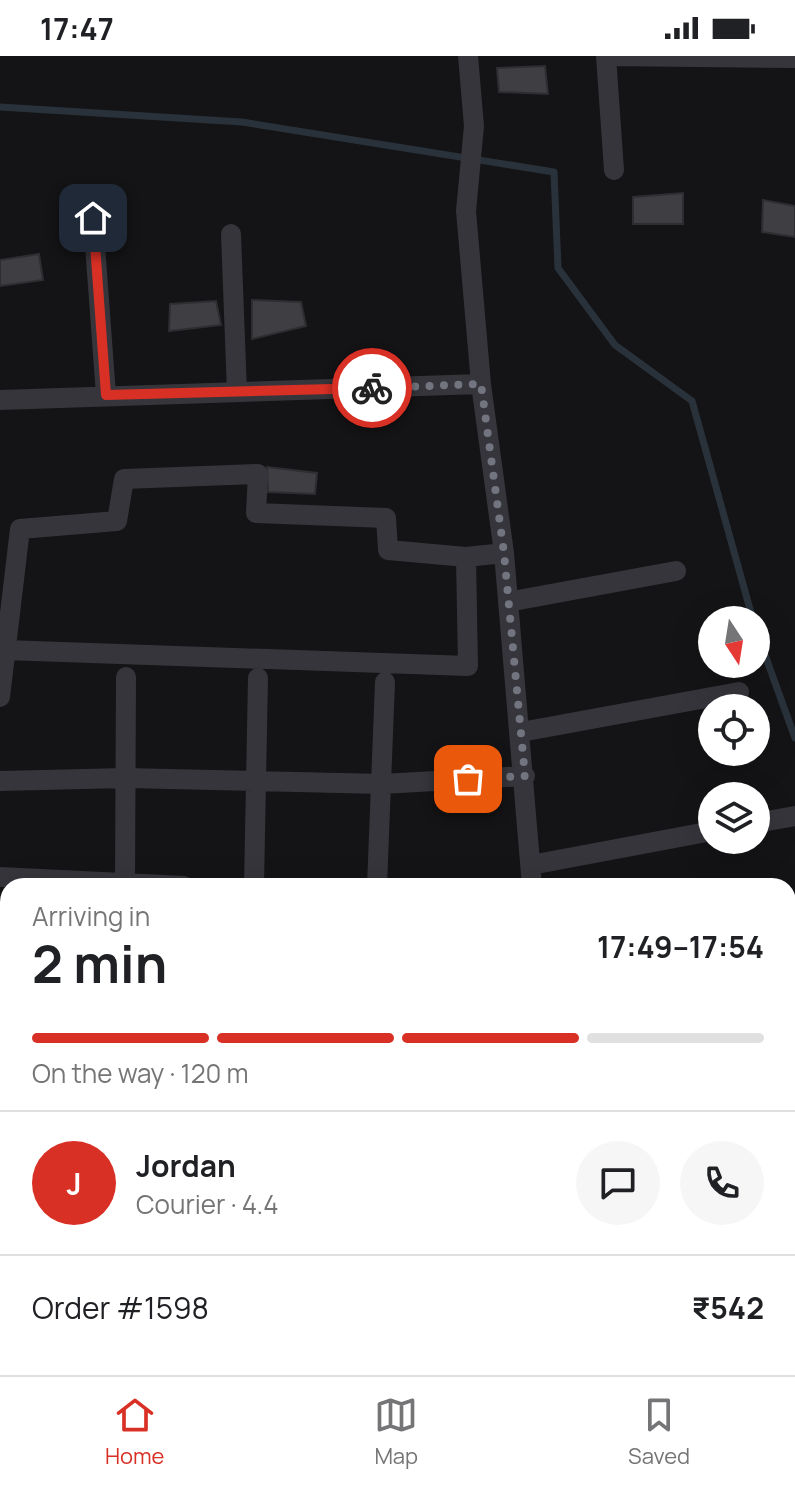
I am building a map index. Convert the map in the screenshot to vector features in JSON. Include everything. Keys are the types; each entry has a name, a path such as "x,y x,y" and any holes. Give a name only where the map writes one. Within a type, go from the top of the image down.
{"street":[{"path":"468,56 474,126 466,211 481,384 504,553 532,878"},
{"path":"614,170 606,56 795,58"},
{"path":"93,218 106,395"},
{"path":"231,234 237,392"},
{"path":"0,400 481,384"},
{"path":"0,697 5,650 4,611 20,529 117,521 124,479 258,474 256,513 386,518 388,550 466,557 504,553"},
{"path":"5,650 468,666 466,557"},
{"path":"508,602 676,571"},
{"path":"125,878 126,677"},
{"path":"254,878 258,678"},
{"path":"377,878 385,682"},
{"path":"521,732 739,692"},
{"path":"0,781 126,778 382,784 525,776"},
{"path":"770,820 795,816"},
{"path":"531,865 698,834"},
{"path":"0,877 21,878"}],"building":[{"path":"545,66 548,94 499,92 497,68"},
{"path":"683,193 683,224 633,224 633,197"},
{"path":"763,200 795,206 795,237 762,232"},
{"path":"39,254 43,280 0,286 0,260"},
{"path":"252,300 301,302 306,326 252,339"},
{"path":"216,301 221,325 169,331 170,304"},
{"path":"267,467 317,473 315,494 268,492"}],"waterway":[{"path":"0,107 242,122 554,172 558,268 615,345 692,401 749,606"},
{"path":"770,669 795,738"}],"way so far":[{"path":"372,388 481,384 504,553 525,776 468,779"}],"route":[{"path":"93,218 106,395 372,388"}]}
